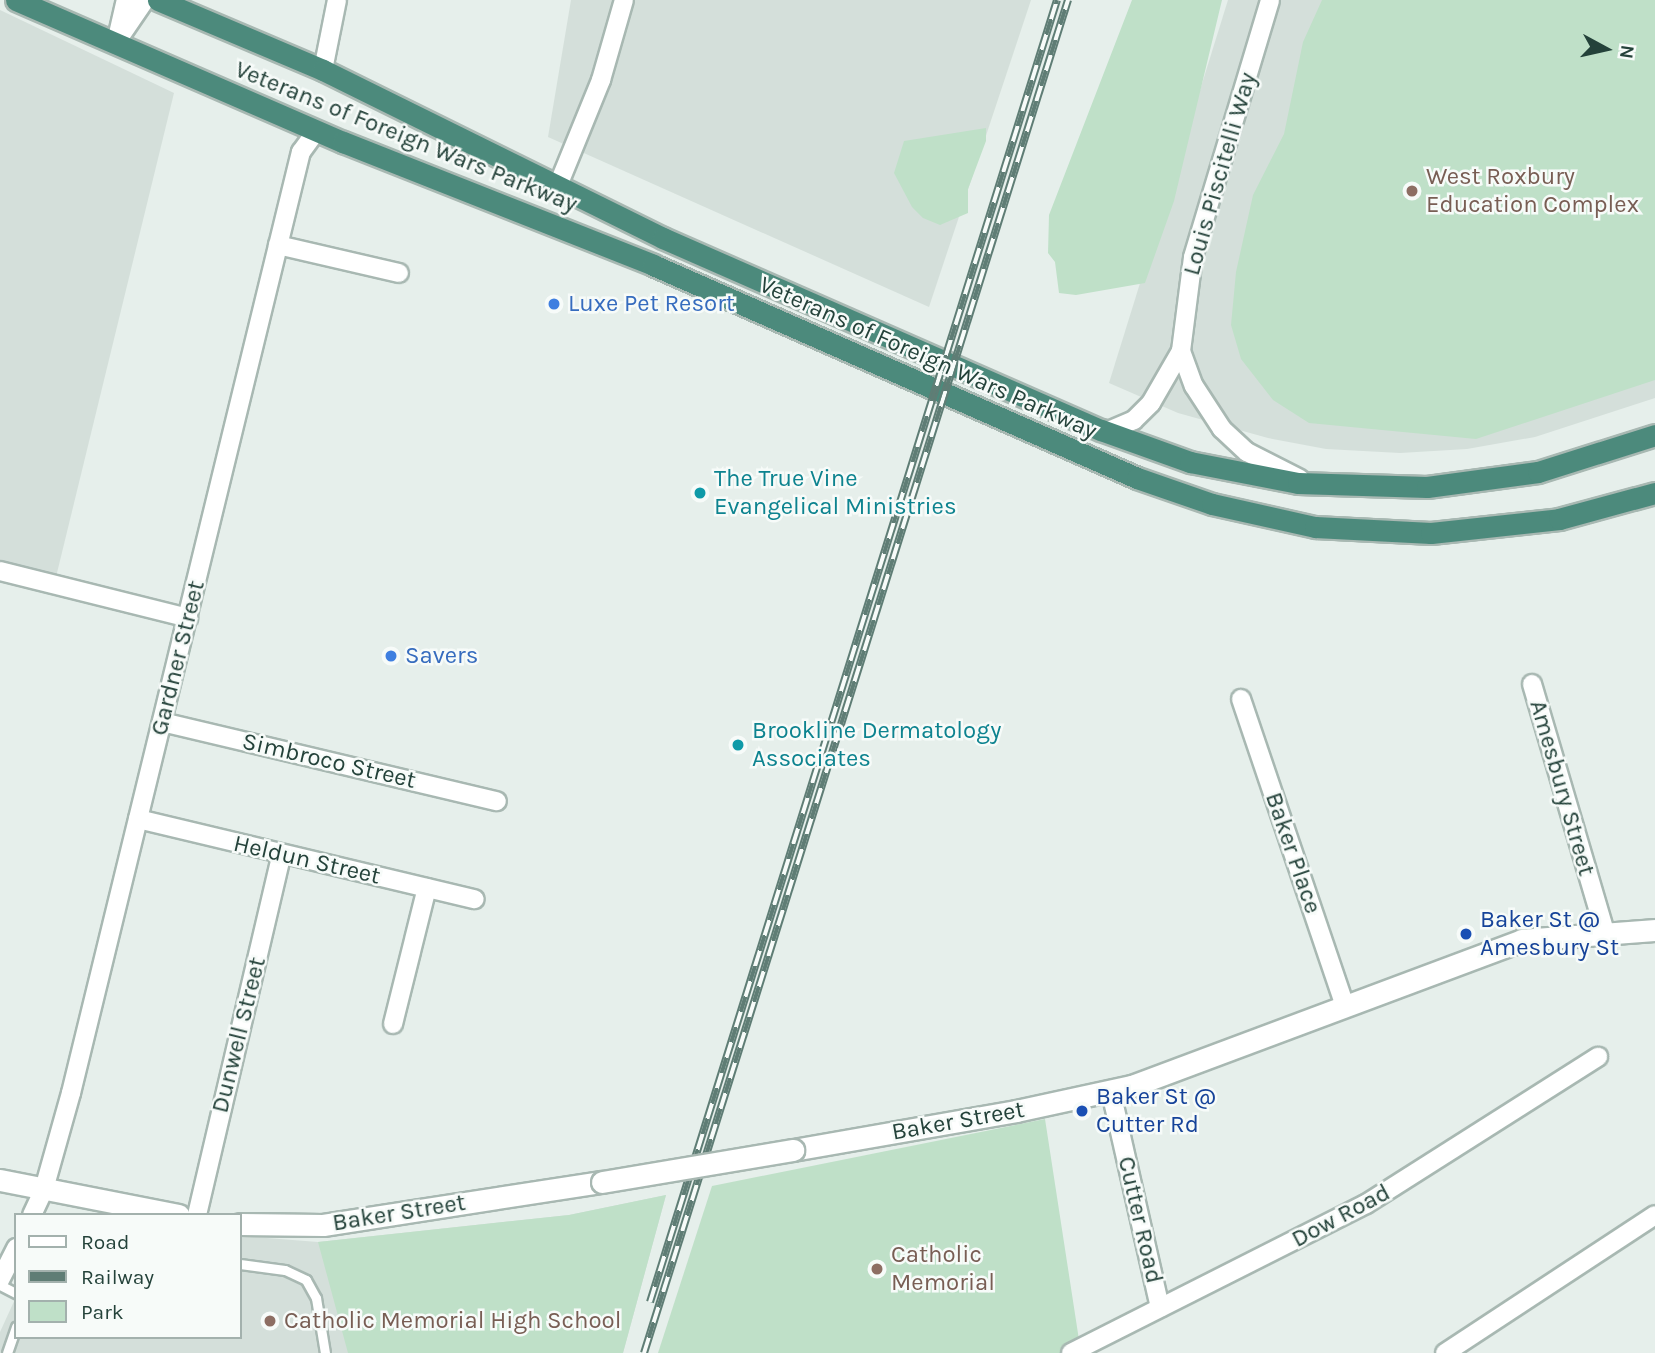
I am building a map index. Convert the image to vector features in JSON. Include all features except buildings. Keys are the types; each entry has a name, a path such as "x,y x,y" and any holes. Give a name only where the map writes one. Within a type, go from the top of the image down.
{"highway":[{"name":"Veterans of Foreign Wars Parkway","path":"16,0 316,131 653,265 1153,485 1238,512 1354,530 1462,531 1559,519 1655,493"},
{"name":"Veterans of Foreign Wars Parkway","path":"158,0 323,70 557,188 1106,432 1209,467 1313,485 1402,488 1491,481 1561,466 1655,435"}],"street":[{"path":"115,44 126,0"},
{"path":"115,44 145,0"},
{"path":"323,70 337,0"},
{"path":"557,188 601,80 624,0"},
{"name":"Louis Piscitelli Way","path":"1106,432 1134,420 1151,403 1181,351 1193,257 1270,0"},
{"name":"Gardner Street","path":"33,1213 44,1189 138,819 301,152 316,131"},
{"path":"278,245 399,273"},
{"name":"Louis Piscitelli Way","path":"1181,351 1194,386 1222,429 1247,452 1313,485"},
{"path":"0,571 188,618"},
{"name":"Amesbury Street","path":"1532,684 1605,932"},
{"name":"Baker Place","path":"1241,699 1345,1006"},
{"name":"Simbroco Street","path":"162,722 497,802"},
{"name":"Heldun Street","path":"138,819 281,856 475,899"},
{"name":"Dunwell Street","path":"197,1213 281,856"},
{"path":"393,1024 427,888"},
{"name":"Baker Street","path":"242,1224 323,1225 793,1150 1111,1092 1189,1068 1522,940 1655,930"},
{"name":"Dow Road","path":"1071,1353 1366,1205 1598,1057"},
{"name":"Cutter Road","path":"1111,1092 1160,1307"},
{"path":"0,1180 169,1213"},
{"path":"1445,1353 1655,1215"},
{"path":"0,1283 14,1252"}],"lane":[{"path":"242,1264 285,1270 306,1280 316,1298 325,1353"},
{"path":"7,1353 14,1332"}],"shaded area":[{"path":"571,0 1031,0 929,307 548,137"},
{"name":"West Roxbury Education Complex","path":"1228,0 1655,0 1655,398 1535,437 1467,449 1400,453 1326,449 1268,438 1178,413 1109,383"},
{"path":"0,10 174,93 56,577 0,563"},
{"path":"666,1195 623,1353 0,1353 0,1332 14,1301 14,1339 242,1339 242,1236 318,1242 569,1215"}],"green space":[{"path":"1132,0 1222,0 1174,201 1145,283 1076,295 1059,293 1055,262 1048,253 1049,215"},
{"name":"West Roxbury Education Complex","path":"1322,0 1655,0 1655,380 1476,439 1309,423 1273,400 1241,359 1231,325 1236,272 1253,195 1284,134 1303,42"},
{"path":"986,128 986,141 968,189 968,213 940,225 923,218 912,207 894,173 904,141"},
{"name":"Catholic Memorial","path":"1045,1119 1081,1353 658,1353 712,1186"},
{"path":"666,1195 623,1353 348,1353 318,1242 569,1215"}],"railway":[{"path":"650,1302 1057,0"},
{"path":"644,1353 1068,0"}],"place":[{"name":"West Roxbury Education Complex","path":"1412,191"},
{"name":"Luxe Pet Resort","path":"554,304"},
{"name":"The True Vine Evangelical Ministries","path":"700,493"},
{"name":"Savers","path":"391,656"},
{"name":"Brookline Dermatology Associates","path":"738,745"},
{"name":"Baker St @ Amesbury St","path":"1466,934"},
{"name":"Baker St @ Cutter Rd","path":"1082,1111"},
{"name":"Catholic Memorial","path":"877,1269"},
{"name":"Catholic Memorial High School","path":"270,1321"}]}
